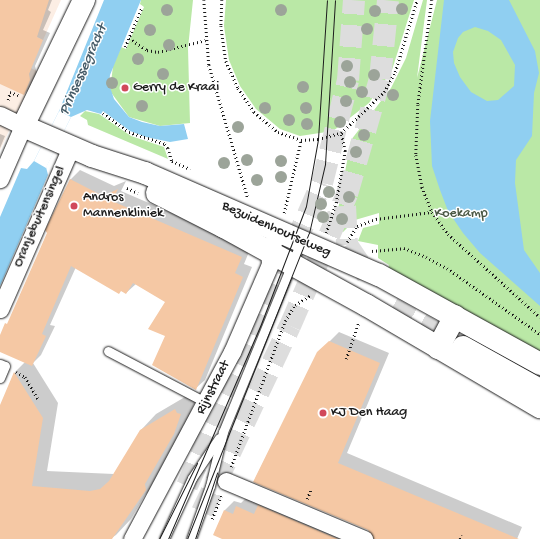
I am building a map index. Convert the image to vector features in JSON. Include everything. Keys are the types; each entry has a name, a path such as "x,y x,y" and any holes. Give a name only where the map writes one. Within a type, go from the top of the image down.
{"street":[{"path":"0,179 23,126 84,0"},
{"path":"0,115 23,126"},
{"name":"Bezuidenhoutseweg","path":"23,126 92,156 145,173 301,242 379,274 540,364"},
{"name":"Oranjebuitensingel","path":"0,309 59,141"},
{"name":"Bezuidenhoutseweg","path":"92,156 140,185 269,251 540,407"},
{"name":"Rijnstraat","path":"132,539 207,403 270,264 269,251 278,231"},
{"path":"438,348 455,316"},
{"path":"540,376 466,342 540,390"},
{"path":"226,481 364,539"}],"lane":[{"name":"Rijnstraat","path":"191,539 210,486 223,432 301,242"},
{"path":"108,351 207,403"},
{"path":"0,378 2,365"},
{"name":"Rijnstraat","path":"164,539 192,478 223,432"}],"path":[{"path":"204,0 209,65 249,203"},
{"path":"222,0 221,26 226,61 238,88 254,112 278,132 301,140 342,133 384,92 395,72 417,0"},
{"path":"432,0 418,105 416,155 422,187 432,212 462,249 540,316"},
{"path":"125,47 142,7"},
{"path":"129,38 147,50 158,52 206,40"},
{"path":"10,92 14,94"},
{"path":"103,113 130,132 165,144 168,148 172,161 190,169"},
{"path":"324,240 336,203 345,151 342,133"},
{"path":"278,231 301,140"},
{"path":"348,241 357,226 376,219 432,212"},
{"path":"373,251 404,248 426,257 453,272 540,334"},
{"path":"209,526 220,504 226,481 285,322 295,305 314,293"},
{"path":"346,359 359,321"},
{"path":"2,365 25,377 38,399"},
{"path":"460,539 461,535"}],"shaded area":[{"path":"0,0 61,0 43,40 37,37"},
{"path":"0,53 37,71 0,150"}],"green space":[{"path":"141,0 193,0 188,48 190,123 160,126 129,117 110,91 113,66 121,47 126,49 144,7 140,4"},
{"path":"226,0 414,0 392,70 369,103 333,131 300,136 280,129 256,109 240,86 229,60 224,26"},
{"name":"Koekamp","path":"423,0 427,0 417,78 437,0 540,0 540,359 386,275 389,265 378,258 378,245 358,241 363,228 379,224 379,213 355,220 343,232 334,231 351,140 391,88 406,58"},
{"path":"85,111 99,114 131,136 164,147 168,159 88,125 87,120 80,116"}],"water":[{"name":"Prinsessegracht","path":"104,0 141,0 110,75 109,84 114,99 129,117 142,122 160,126 184,124 188,139 170,142 146,137 130,131 103,111 101,114 87,110 71,117 46,167 48,175 0,286 0,217 21,168 27,169 34,161 59,111"},
{"path":"444,0 509,0 535,51 539,73 534,93 532,136 516,160 515,183 524,250 540,273 540,306 480,253 463,233 448,211 432,166 430,121","holes":["475,27 488,31 501,40 515,65 514,86 498,100 487,101 471,92 460,77 454,63 453,52 458,38 463,32"]}],"pier":[{"path":"59,111 71,117 46,168 34,161"}],"building":[{"path":"0,0 49,0 37,37 43,40 29,74 30,80 24,95 0,84"},
{"path":"70,179 103,196 118,189 112,201 242,257 235,273 243,277 196,390 152,365 165,336 148,329 165,302 133,283 126,294 121,291 119,294 71,266 42,334 46,336 32,366 0,352 0,335 5,323 7,324 47,233 45,230"},
{"name":"KJ Den Haag","path":"329,341 380,363 338,463 519,539 374,539 368,530 253,482 317,352"},
{"path":"14,372 43,418 32,486 90,491 100,489 109,481 140,430 175,409 177,413 181,414 174,434 145,484 146,490 112,539 0,539 0,405"},
{"path":"258,505 338,539 222,539 213,535 224,510 233,514 236,506 254,514"}],"tunnel":[{"path":"187,486 322,183 348,80 354,0"},
{"path":"202,512 290,326 347,194 380,79 388,0"},
{"path":"345,206 347,245 367,275"},
{"path":"392,308 460,346"}],"tram line":[{"path":"168,539 261,324 306,206 318,139 327,0"},
{"path":"187,539 309,233 325,164 335,0"},
{"path":"159,539 197,463"},
{"path":"195,539 217,473"}],"place":[{"name":"Gerry de Kraai","path":"125,88"},
{"name":"Andros Mannenkliniek","path":"74,206"},
{"name":"KJ Den Haag","path":"323,413"}]}
